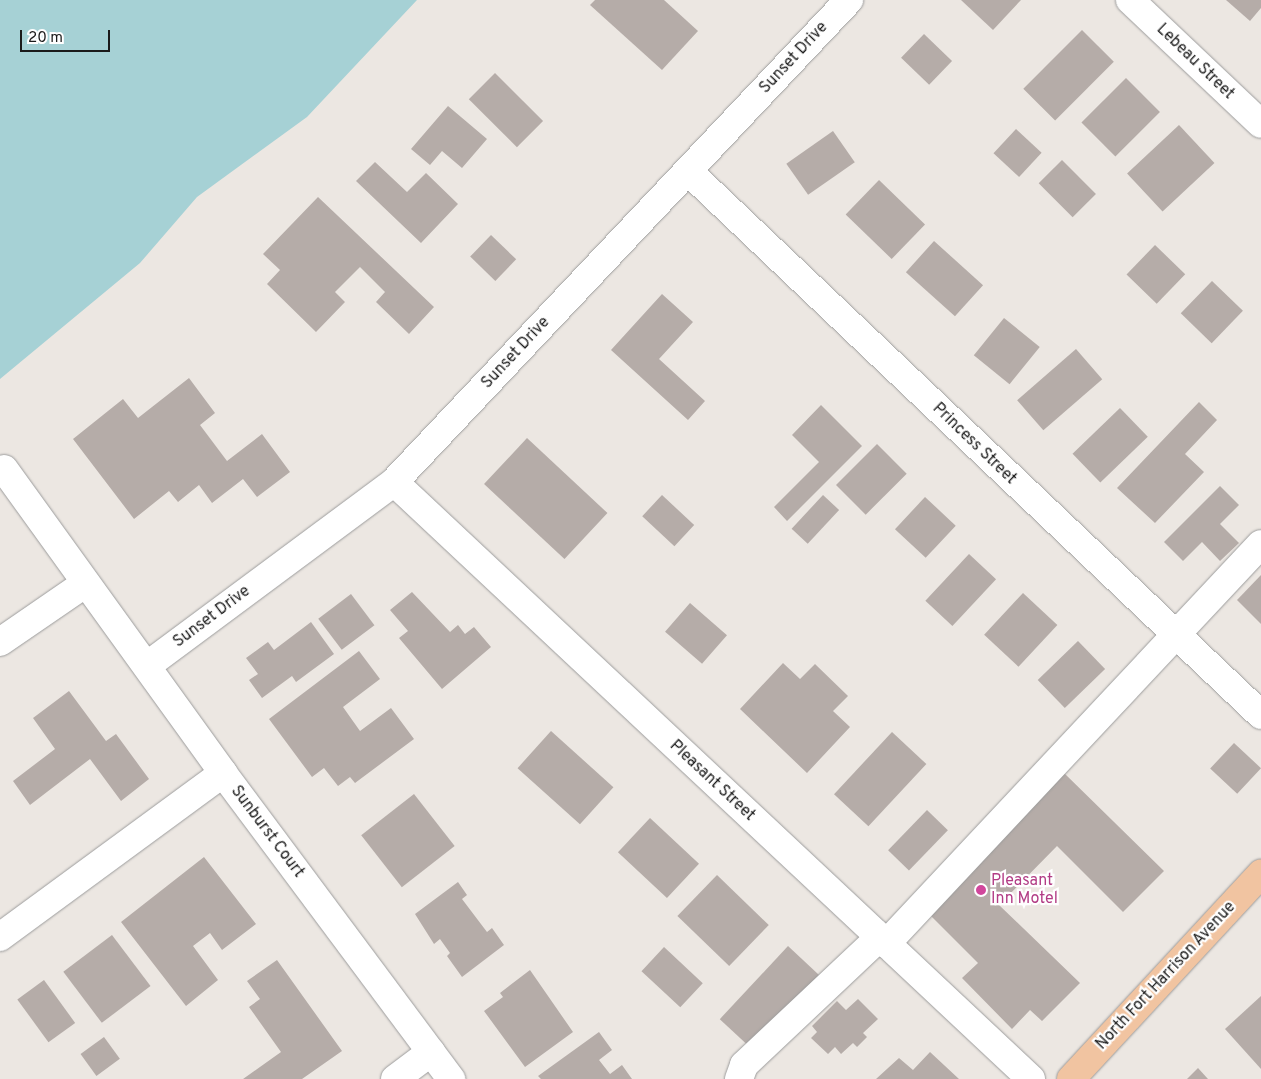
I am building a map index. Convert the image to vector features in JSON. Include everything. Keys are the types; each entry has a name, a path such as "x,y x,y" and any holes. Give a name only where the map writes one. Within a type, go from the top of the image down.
{"main road":[{"name":"North Fort Harrison Avenue","path":"1071,1079 1259,880"}],"street":[{"name":"Sunset Drive","path":"148,665 394,482 849,0"},
{"name":"Lebeau Street","path":"1130,0 1261,124"},
{"name":"Princess Street","path":"688,171 1261,715"},
{"name":"Sunburst Court","path":"4,469 148,665 223,772 451,1079"},
{"name":"Pleasant Street","path":"394,482 1031,1079"},
{"path":"739,1079 744,1065 882,941 1261,544"},
{"path":"0,642 86,583"},
{"path":"0,937 223,772"},
{"path":"395,1079 431,1052"}],"water":[{"path":"0,0 417,0 307,117 197,197 140,263 0,379"}],"building":[{"path":"595,0 664,0 698,31 662,70 590,5"},
{"path":"961,0 1021,0 993,30"},
{"path":"1226,0 1261,0 1261,8 1250,21"},
{"path":"1082,30 1114,62 1055,121 1023,89"},
{"path":"924,34 952,61 929,85 901,58"},
{"path":"495,73 543,121 517,147 469,99"},
{"path":"1126,78 1160,112 1115,156 1081,123"},
{"path":"448,106 487,139 462,168 442,151 430,165 411,149"},
{"path":"1179,125 1214,163 1163,211 1127,173"},
{"path":"1016,129 1042,153 1019,177 993,153"},
{"path":"833,131 855,162 808,195 786,164"},
{"path":"1062,160 1096,194 1073,217 1039,183"},
{"path":"375,162 407,192 426,173 458,204 421,243 356,181"},
{"path":"879,180 925,224 892,259 846,215"},
{"path":"318,197 434,307 409,334 376,302 385,292 360,267 335,292 345,302 316,332 267,284 280,270 263,254"},
{"path":"491,235 516,259 495,281 470,257"},
{"path":"934,241 983,285 955,316 906,272"},
{"path":"1155,245 1185,274 1157,304 1127,274"},
{"path":"1212,281 1243,311 1212,343 1181,313"},
{"path":"662,294 693,322 659,359 705,401 688,420 611,350"},
{"path":"1004,318 1040,347 1010,384 974,355"},
{"path":"1076,349 1102,379 1043,430 1017,400"},
{"path":"189,378 215,413 200,425 227,461 262,434 290,472 257,497 243,479 212,503 199,485 178,502 169,491 134,519 73,439 123,399 138,418"},
{"path":"1199,402 1217,420 1185,454 1204,472 1155,523 1117,488"},
{"path":"821,405 862,446 787,521 774,507 819,462 792,435"},
{"path":"1120,408 1148,437 1100,483 1073,454"},
{"path":"527,438 607,513 564,559 484,484"},
{"path":"877,444 907,474 866,515 836,485"},
{"path":"1220,486 1239,505 1220,524 1239,543 1220,561 1202,542 1183,561 1164,542"},
{"path":"662,495 694,525 674,546 642,516"},
{"path":"823,495 839,510 808,544 792,529"},
{"path":"925,497 956,526 926,558 895,529"},
{"path":"969,554 996,579 952,626 925,601"},
{"path":"1261,575 1261,624 1237,600"},
{"path":"412,592 450,632 458,625 465,634 474,627 491,647 442,689 399,638 408,631 390,610"},
{"path":"1023,593 1057,625 1018,667 984,635"},
{"path":"351,594 374,625 342,650 318,619"},
{"path":"690,603 727,635 702,664 665,632"},
{"path":"311,622 334,654 296,682 292,676 262,698 249,680 258,674 246,658 268,642 274,650"},
{"path":"1078,641 1105,669 1065,708 1038,680"},
{"path":"359,651 380,679 343,707 360,731 391,708 414,739 355,783 350,777 338,786 324,768 312,777 269,719"},
{"path":"783,663 800,679 815,664 848,696 833,711 850,727 807,773 740,709"},
{"path":"69,691 106,741 116,734 149,779 121,801 90,759 30,805 13,781 55,749 33,718"},
{"path":"551,731 613,787 580,824 518,768"},
{"path":"892,732 926,764 868,826 834,794"},
{"path":"1234,743 1261,768 1237,794 1210,769"},
{"name":"Pleasant Inn Motel","path":"1063,772 1164,871 1123,912 1057,846 999,905 1080,983 1042,1021 1030,1010 1012,1029 962,978 978,963 927,912"},
{"path":"414,794 455,846 402,887 361,835"},
{"path":"927,810 948,830 909,870 888,850"},
{"path":"650,818 699,864 667,898 618,852"},
{"path":"204,857 256,924 222,950 210,933 193,946 218,980 186,1006 121,922"},
{"path":"717,875 769,925 729,966 677,916"},
{"path":"458,882 467,895 462,899 487,932 492,928 504,945 462,977 447,956 450,953 440,939 434,944 415,914"},
{"path":"112,935 151,986 102,1023 63,972"},
{"path":"788,946 821,977 753,1050 720,1019"},
{"path":"664,947 703,983 680,1007 641,971"},
{"path":"277,960 342,1051 302,1079 243,1079 281,1052 249,1007 260,999 247,981"},
{"path":"530,970 573,1032 525,1067 484,1011 503,997 500,993"},
{"path":"44,980 75,1023 48,1042 17,999"},
{"path":"1261,996 1261,1069 1225,1029"},
{"path":"858,999 878,1019 863,1033 867,1037 857,1047 853,1043 841,1054 835,1047 828,1054 811,1038 817,1032 812,1026 837,1001 846,1010"},
{"path":"599,1032 612,1050 599,1060 610,1074 622,1065 632,1079 541,1079 538,1076"},
{"path":"104,1037 120,1059 96,1076 81,1054"},
{"path":"930,1052 959,1079 876,1079 899,1058 913,1070"},
{"path":"1198,1068 1208,1079 1187,1079"}],"place":[{"name":"Pleasant Inn Motel","path":"981,890"}]}
